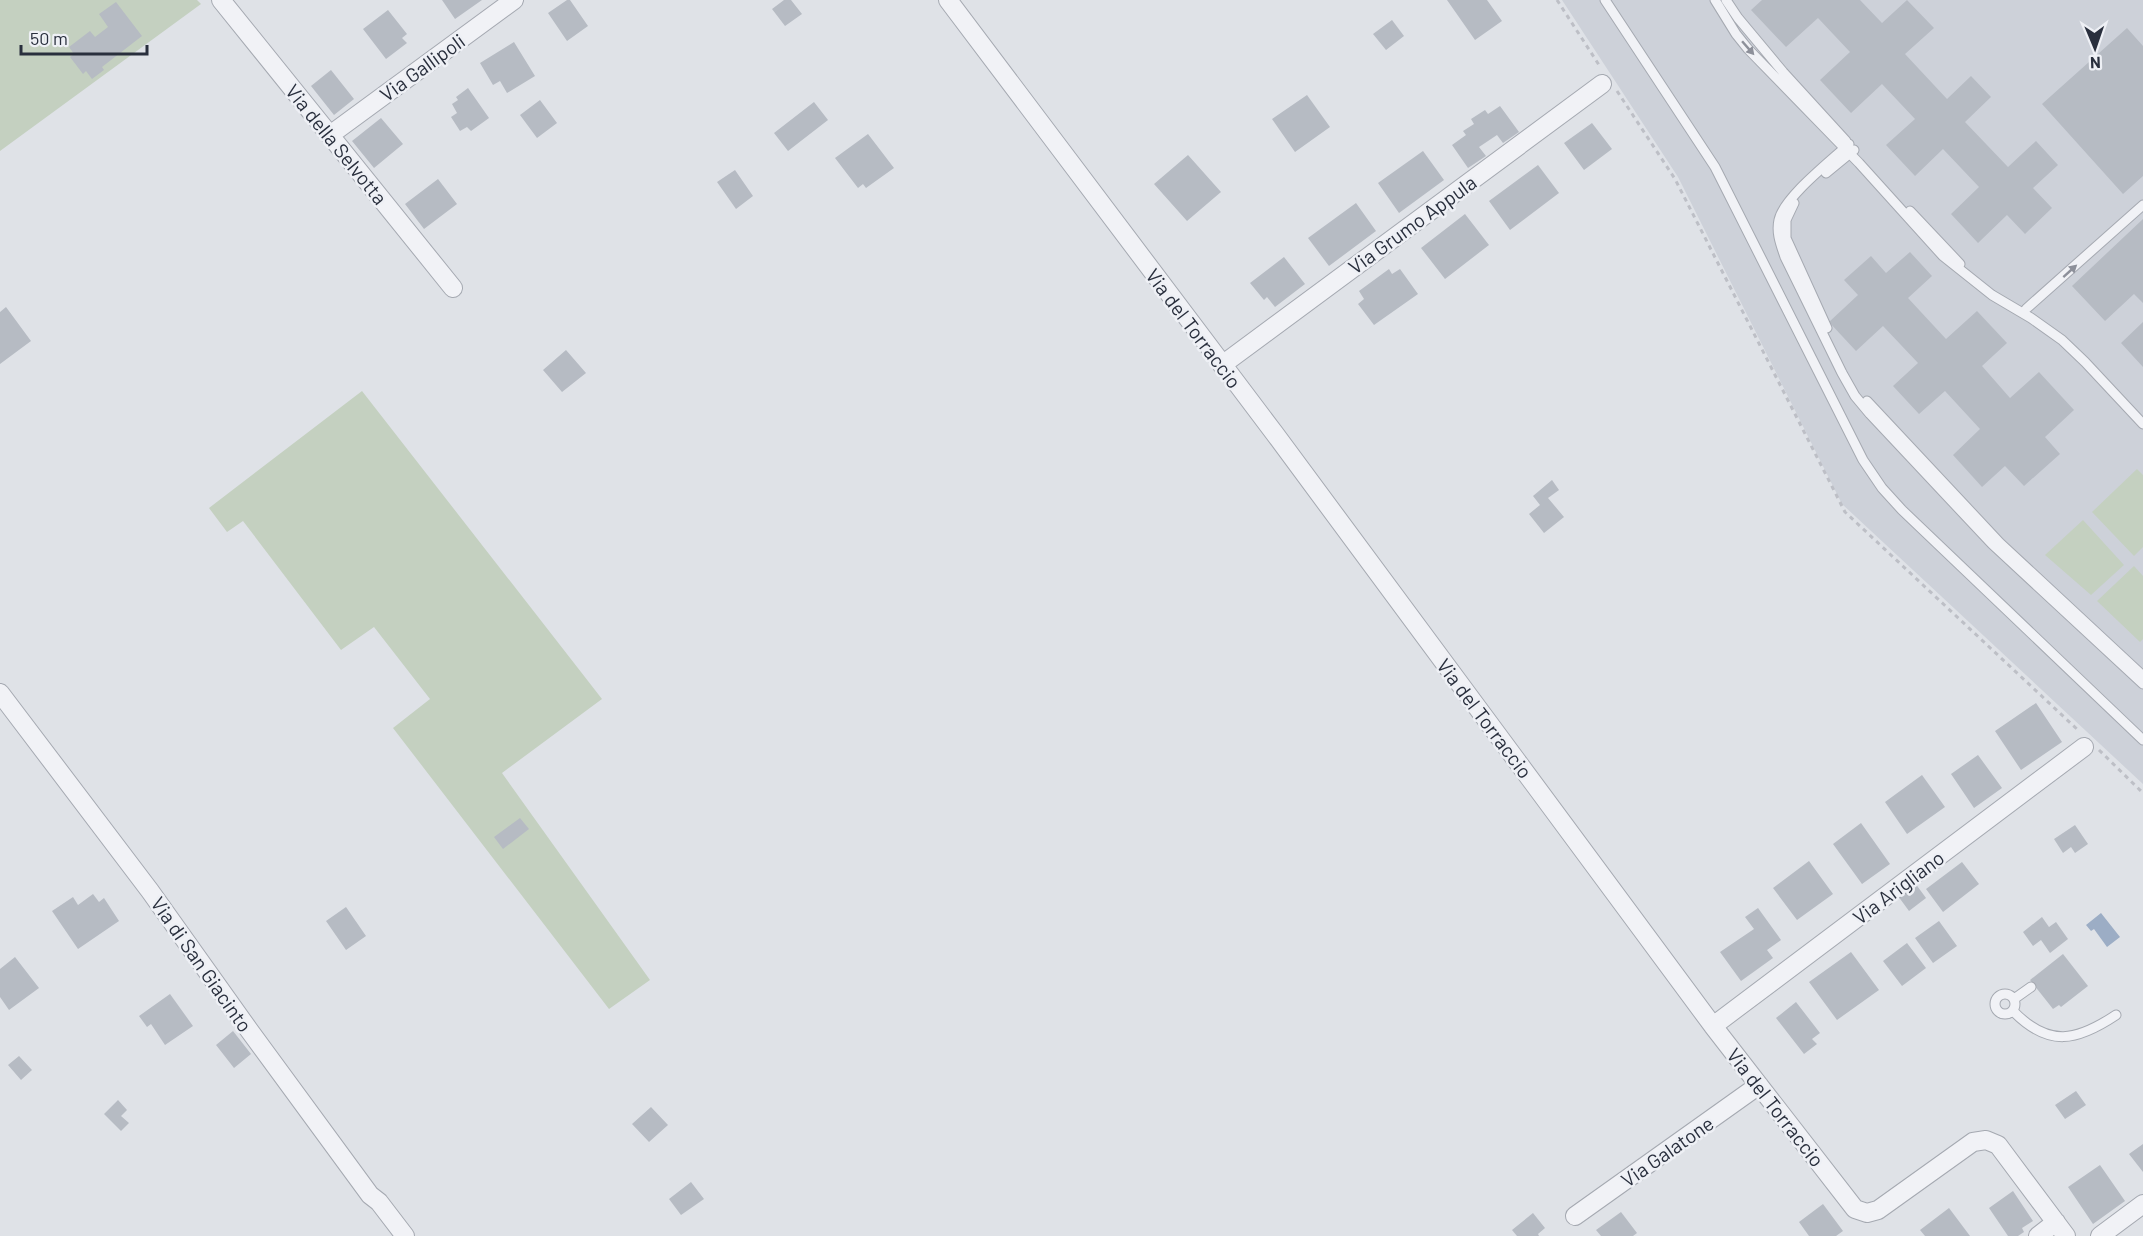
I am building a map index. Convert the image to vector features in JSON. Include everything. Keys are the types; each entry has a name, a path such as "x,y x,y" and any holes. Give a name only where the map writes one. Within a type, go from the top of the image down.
{"street":[{"name":"Via della Selvotta","path":"221,0 453,288"},
{"name":"Via Gallipoli","path":"330,135 514,0"},
{"name":"Via del Torraccio","path":"948,0 1713,1026 1855,1209 1867,1213 1878,1210 1973,1142 1986,1140 1998,1145 2061,1229"},
{"name":"Via Grumo Appula","path":"1222,365 1602,84"},
{"name":"Via di San Giacinto","path":"0,693 150,891 370,1195 379,1202 405,1236"},
{"name":"Via Arigliano","path":"1713,1026 2084,747"},
{"name":"Via Galatone","path":"1575,1216 1760,1085"},
{"path":"2100,1236 2143,1204"},
{"path":"2038,1236 2061,1229"}],"lane":[{"path":"1605,0 1715,167 1863,460 1876,480 1902,510 2143,740"},
{"path":"1715,0 1736,34 1749,49 1968,271 1995,292 2026,309 2070,341 2143,416"},
{"path":"1726,0 1783,72 1949,261 1992,295 2062,340 2143,424"},
{"path":"1849,149 1798,198 1790,209 1785,227 1788,246 1849,373 1869,404 1981,524 2143,676"},
{"path":"1849,149 1788,203 1780,216 1778,233 1785,257 1846,380 1855,396 1875,420 1992,544 2143,684"},
{"path":"2026,309 2143,205"},
{"path":"2014,999 2031,987"},
{"path":"2005,994 2014,999 2013,1011 2008,1014 1997,1009 1996,1003 1999,997 2005,994"},
{"path":"2013,1011 2026,1024 2053,1036 2085,1033 2116,1015"}],"shaded area":[{"path":"1562,0 2143,0 2143,784 1842,504 1678,177"}],"green space":[{"path":"0,0 197,0 201,4 0,151"},
{"path":"362,391 602,699 502,773 650,980 609,1009 393,728 430,699 374,627 341,650 243,521 227,532 209,508"},
{"path":"2137,469 2143,475 2143,547 2134,556 2092,512"},
{"path":"2083,520 2124,565 2091,595 2045,555"},
{"path":"2134,566 2143,576 2143,639 2140,642 2097,601"}],"water":[{"path":"2101,913 2120,937 2107,947 2094,929 2091,931 2086,925"}],"building":[{"path":"442,0 482,0 455,19"},
{"path":"570,0 588,26 567,41 548,13"},
{"path":"784,0 791,0 802,14 785,26 772,9"},
{"path":"1447,0 1487,0 1502,21 1475,40"},
{"path":"1762,0 1860,0 1882,23 1907,0 1934,28 1905,54 1947,99 1971,76 1991,97 1965,122 2008,167 2036,141 2058,165 2033,188 2052,208 2025,234 2007,215 1978,243 1951,214 1979,187 1943,149 1915,176 1886,145 1915,119 1882,84 1851,113 1820,80 1850,52 1818,18 1786,47 1751,10"},
{"path":"116,2 142,36 102,67 104,70 92,79 86,71 83,74 70,57 74,54 69,47 90,31 95,37 108,27 99,14"},
{"path":"388,10 407,34 402,38 407,43 386,59 363,29"},
{"path":"1392,20 1404,36 1386,50 1373,34"},
{"path":"2127,28 2143,46 2143,176 2123,194 2042,104"},
{"path":"514,42 535,76 507,93 500,81 493,85 480,63"},
{"path":"331,70 354,99 334,115 311,86"},
{"path":"468,88 489,118 471,131 467,127 460,131 451,117 457,113 452,104 458,100 456,97"},
{"path":"1307,95 1330,127 1295,152 1272,119"},
{"path":"540,100 557,123 537,138 520,115"},
{"path":"814,102 828,120 788,151 774,133"},
{"path":"1500,106 1519,132 1503,143 1497,135 1479,147 1486,156 1468,168 1452,145 1466,135 1463,131 1474,124 1471,119 1485,110 1488,114"},
{"path":"381,118 403,144 374,168 352,141"},
{"path":"1592,123 1612,149 1584,170 1564,143"},
{"path":"868,134 894,168 866,188 863,184 858,188 835,158"},
{"path":"1423,151 1444,180 1399,213 1378,183"},
{"path":"1188,155 1221,192 1187,221 1154,184"},
{"path":"1538,165 1559,193 1510,230 1489,201"},
{"path":"735,170 753,196 736,209 717,182"},
{"path":"438,179 457,204 424,229 405,204"},
{"path":"1356,203 1376,231 1329,266 1308,238"},
{"path":"1465,214 1489,245 1445,279 1421,248"},
{"path":"2143,219 2143,303 2134,294 2105,321 2072,286"},
{"path":"1910,252 1932,276 1908,298 1946,339 1977,311 2007,343 1982,366 2010,398 2039,372 2074,410 2045,437 2060,454 2024,486 2005,466 1982,487 1953,455 1980,429 1945,391 1919,414 1893,386 1918,363 1883,326 1856,351 1829,322 1858,295 1844,280 1871,256 1886,273"},
{"path":"1284,257 1305,284 1275,307 1267,297 1264,300 1250,283"},
{"path":"1389,269 1392,274 1400,269 1418,294 1374,325 1358,304 1364,299 1359,291"},
{"path":"6,307 31,341 0,364 0,312"},
{"path":"2143,322 2143,367 2121,343"},
{"path":"566,350 586,373 562,392 543,370"},
{"path":"1552,480 1559,490 1548,498 1564,517 1544,533 1529,514 1540,505 1533,496"},
{"path":"2036,703 2062,742 2021,770 1995,731"},
{"path":"1978,755 2002,788 1974,808 1951,774"},
{"path":"1922,775 1945,807 1907,834 1885,802"},
{"path":"520,818 529,829 503,849 494,837"},
{"path":"1861,823 1890,864 1862,884 1833,844"},
{"path":"2075,825 2088,844 2075,853 2071,847 2063,853 2054,839"},
{"path":"1809,861 1833,894 1797,920 1773,888"},
{"path":"1962,862 1979,884 1943,912 1926,889"},
{"path":"1915,883 1926,898 1909,911 1898,896"},
{"path":"93,894 99,902 104,898 119,921 78,949 52,911 73,897 78,905"},
{"path":"346,907 366,936 346,950 326,921"},
{"path":"1758,908 1781,940 1767,950 1773,958 1741,981 1720,952 1754,929 1745,917"},
{"path":"2042,917 2049,927 2056,922 2068,939 2050,953 2041,940 2033,946 2023,932"},
{"path":"1939,921 1957,946 1933,963 1915,938"},
{"path":"1907,943 1926,968 1902,986 1883,961"},
{"path":"1851,952 1879,990 1837,1020 1809,982"},
{"path":"2063,954 2088,986 2061,1007 2059,1005 2053,1009 2030,980"},
{"path":"15,957 39,988 9,1010 0,997 0,969"},
{"path":"170,994 193,1026 165,1045 151,1024 147,1027 139,1016"},
{"path":"1796,1002 1820,1033 1812,1039 1817,1044 1804,1054 1776,1018"},
{"path":"233,1031 251,1054 234,1068 216,1045"},
{"path":"19,1056 32,1070 21,1080 8,1065"},
{"path":"2076,1091 2086,1105 2065,1119 2055,1105"},
{"path":"118,1100 127,1110 121,1116 129,1123 121,1131 104,1114"},
{"path":"651,1107 668,1125 649,1142 632,1124"},
{"path":"2143,1144 2143,1172 2129,1154"},
{"path":"2100,1165 2125,1201 2093,1224 2068,1187"},
{"path":"691,1182 704,1199 681,1215 669,1199"},
{"path":"2013,1191 2033,1221 2022,1228 2024,1232 2018,1236 2008,1236 1989,1208"},
{"path":"1823,1204 1843,1231 1836,1236 1809,1236 1799,1222"},
{"path":"1949,1208 1970,1236 1925,1236 1920,1230"},
{"path":"1621,1212 1637,1233 1633,1236 1601,1236 1596,1230"},
{"path":"1533,1213 1545,1228 1538,1234 1539,1236 1517,1236 1512,1230"}]}
